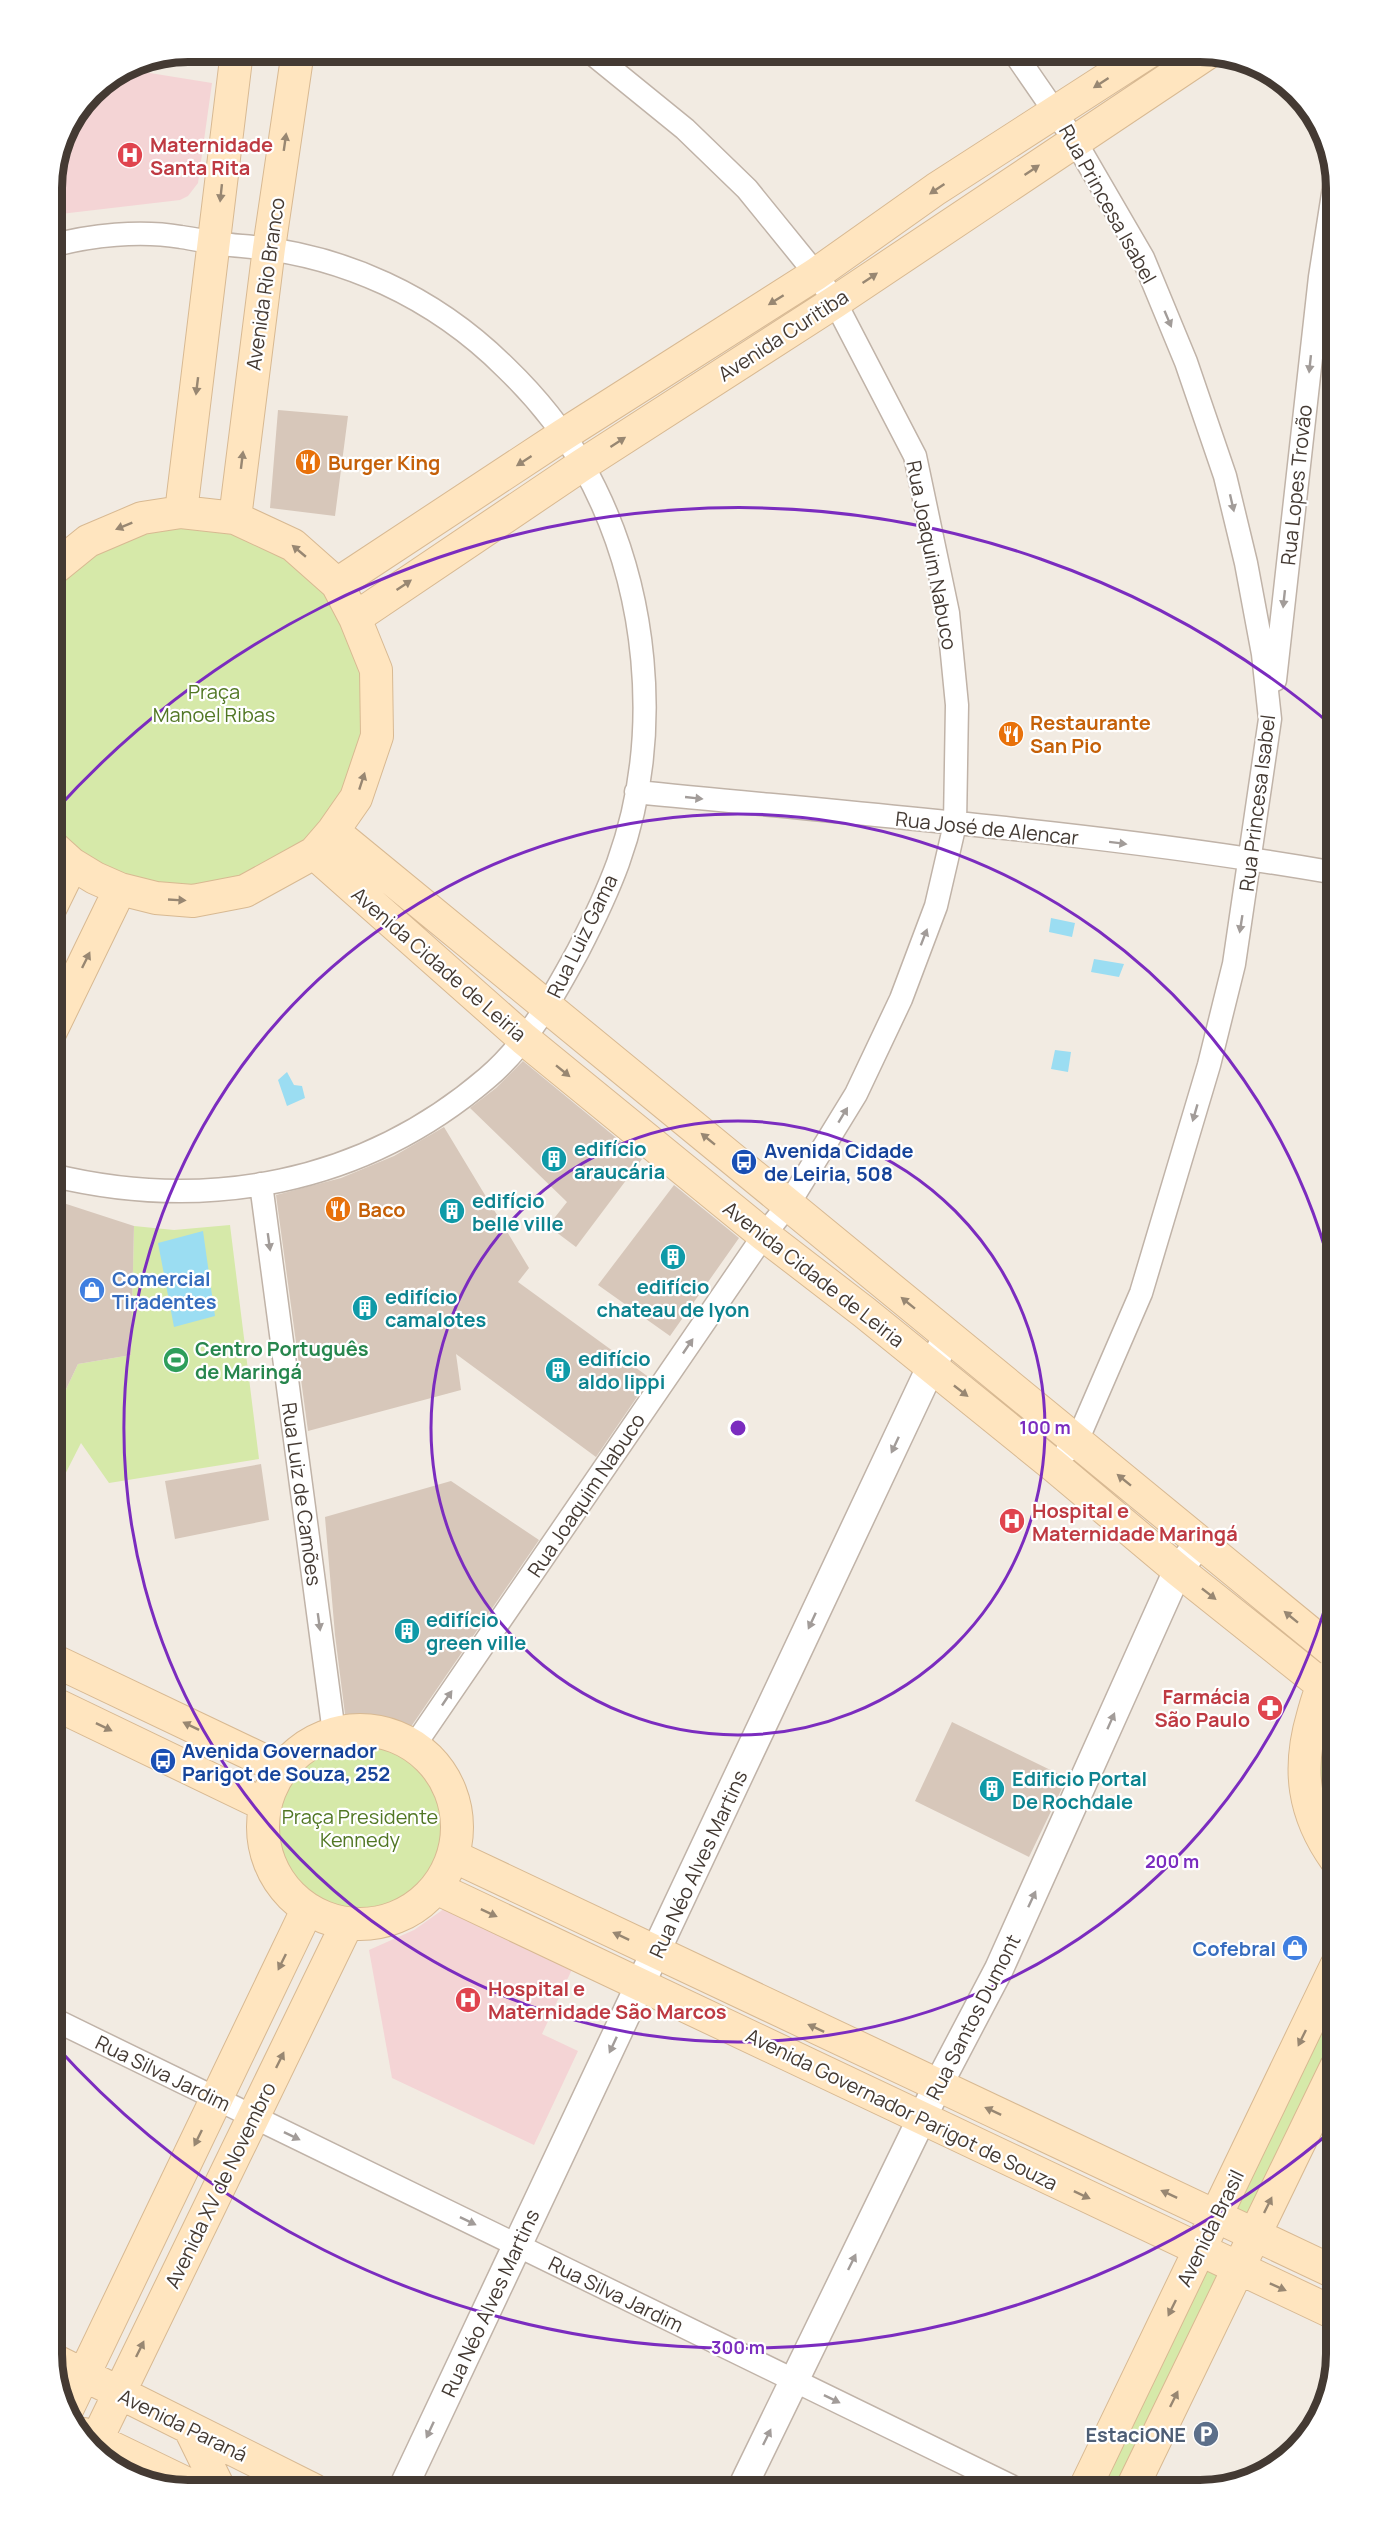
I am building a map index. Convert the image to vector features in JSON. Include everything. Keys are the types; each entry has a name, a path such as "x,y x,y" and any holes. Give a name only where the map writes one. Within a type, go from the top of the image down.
{"main road":[{"path":"181,512 236,62"},
{"name":"Avenida Rio Branco","path":"235,518 269,248 296,62"},
{"name":"Avenida Curitiba","path":"337,584 563,435 816,274 936,189 1133,62"},
{"name":"Avenida Curitiba","path":"355,618 582,465 835,302 1194,62"},
{"path":"62,562 88,541 142,518 181,512 235,518 293,545 337,584 355,618 376,670 377,736 356,798 323,842 245,891 184,900 156,898 120,889 95,878 62,854"},
{"name":"Avenida Cidade de Leiria","path":"323,842 547,1007 1326,1646"},
{"name":"Avenida Cidade de Leiria","path":"323,842 524,1039 764,1235 864,1312 1053,1465 1178,1570 1326,1676"},
{"path":"62,1008 120,889"},
{"path":"62,1664 282,1769"},
{"path":"1326,1686 1308,1732 1303,1768 1308,1805 1326,1845"},
{"path":"62,1707 265,1805"},
{"path":"355,1730 376,1731 396,1736 414,1746 430,1759 443,1776 452,1795 457,1825 453,1856 436,1888 425,1900 396,1918 363,1925 326,1919 307,1910 289,1895 275,1876 266,1854 262,1830 265,1805 282,1769 298,1752 334,1733 355,1730"},
{"name":"Avenida Governador Parigot de Souza","path":"453,1856 1326,2268"},
{"name":"Avenida Governador Parigot de Souza","path":"436,1888 1326,2309"},
{"name":"Avenida XV de Novembro","path":"71,2401 307,1910"},
{"name":"Avenida XV de Novembro","path":"93,2436 119,2393 346,1924"},
{"name":"Avenida Brasil","path":"1089,2480 1326,1987"},
{"path":"1136,2480 1326,2087"},
{"name":"Avenida Paraná","path":"62,2364 292,2479"},
{"path":"190,2429 215,2479"},
{"path":"100,2443 176,2478"}],"street":[{"name":"Rua Joaquim Nabuco","path":"414,1746 764,1235 788,1205 856,1094 901,999 936,906 955,824 957,705 948,613 915,456 835,302 816,274 747,189 685,129 603,62"},
{"name":"Rua Princesa Isabel","path":"1021,62 1075,141 1143,258 1186,362 1225,476 1258,631 1270,719 1234,964 1209,1065 1141,1293 1077,1441"},
{"name":"Rua Luiz Gama","path":"62,244 110,234 178,236 215,244 269,248 309,255 364,274 408,294 440,313 491,354 517,379 563,435 582,465 618,547 633,601 640,643 644,692 643,730 636,792 619,861 593,922 547,1007 524,1039 490,1075 452,1105 390,1143 344,1163 302,1176 226,1190 187,1192 124,1189 62,1176"},
{"name":"Rua Lopes Trovão","path":"1270,719 1326,293"},
{"name":"Rua José de Alencar","path":"636,792 955,824 1251,858 1326,871"},
{"name":"Rua Luiz de Camões","path":"261,1184 334,1733"},
{"name":"Rua Néo Alves Martins","path":"407,2479 931,1367 948,1336"},
{"path":"1053,1465 1077,1441"},
{"name":"Rua Santos Dumont","path":"746,2480 921,2119 1004,1959 1178,1570 1200,1542"},
{"name":"Rua Silva Jardim","path":"62,2023 998,2480"}],"shaded area":[{"name":"Maternidade Santa Rita","path":"140,71 212,83 198,183 188,196 180,200 62,214 63,171 66,155 78,125 105,93 125,78"},
{"name":"Hospital e Maternidade São Marcos","path":"448,1906 574,1965 542,2034 578,2051 534,2145 392,2078 369,1950 414,1930"}],"green space":[{"name":"Praça Manoel Ribas","path":"181,512 293,545 376,670 356,798 245,891 156,898 62,851 62,566"},
{"name":"Centro Português de Maringá","path":"230,1225 259,1459 109,1483 81,1443 62,1480 62,1398 78,1364 131,1355 134,1226 174,1230"},
{"path":"1326,1719 1326,1840 1308,1805"},
{"name":"Praça Presidente Kennedy","path":"350,1730 370,1730 406,1741 429,1758 441,1773 450,1790 457,1817 457,1837 450,1864 441,1881 429,1896 414,1908 397,1917 370,1924 350,1924 314,1913 285,1889 274,1873 267,1855 263,1837 263,1817 274,1781 298,1752 314,1741 332,1734"},
{"path":"1326,2006 1326,2064 1245,2230 1222,2219"},
{"path":"1208,2255 1229,2265 1126,2480 1100,2480"}],"water":[{"path":"1051,918 1075,923 1072,937 1049,932"},
{"path":"1094,959 1124,964 1119,977 1091,972"},
{"path":"1055,1050 1071,1052 1068,1072 1051,1069"},
{"path":"287,1072 294,1085 302,1086 305,1098 287,1106 278,1080"},
{"path":"203,1231 215,1316 174,1327 158,1243"}],"building":[{"name":"Burger King","path":"278,410 348,416 335,516 270,508"},
{"name":"edifício araucária","path":"523,1061 642,1159 576,1247 548,1226 567,1202 470,1108 496,1088"},
{"path":"444,1127 529,1268 518,1282 650,1378 596,1457 456,1354 461,1390 308,1431 276,1195 341,1178 394,1156"},
{"name":"edifício chateau de lyon","path":"674,1185 739,1238 670,1336 598,1285"},
{"name":"Comercial Tiradentes","path":"62,1203 134,1226 131,1355 78,1364 62,1398"},
{"path":"261,1464 269,1520 175,1539 165,1481"},
{"name":"edifício green ville","path":"451,1481 539,1540 406,1734 385,1725 346,1722 335,1635 325,1517"},
{"name":"Edificio Portal De Rochdale","path":"952,1722 1067,1778 1029,1857 915,1801"}],"place":[{"name":"Maternidade Santa Rita","path":"130,155"},
{"name":"Burger King","path":"308,462"},
{"name":"Restaurante San Pio","path":"1011,734"},
{"name":"edifício araucária","path":"554,1159"},
{"name":"Avenida Cidade de Leiria, 508","path":"744,1162"},
{"name":"Baco","path":"338,1209"},
{"name":"edifício belle ville","path":"452,1211"},
{"name":"edifício chateau de lyon","path":"673,1257"},
{"name":"Comercial Tiradentes","path":"92,1290"},
{"name":"edifício camalotes","path":"365,1308"},
{"name":"Centro Português de Maringá","path":"176,1360"},
{"name":"edifício aldo lippi","path":"558,1370"},
{"name":"Hospital e Maternidade Maringá","path":"1012,1521"},
{"name":"edifício green ville","path":"407,1631"},
{"name":"Farmácia São Paulo","path":"1270,1708"},
{"name":"Avenida Governador Parigot de Souza, 252","path":"163,1761"},
{"name":"Edificio Portal De Rochdale","path":"992,1789"},
{"name":"Cofebral","path":"1295,1948"},
{"name":"Hospital e Maternidade São Marcos","path":"468,2000"},
{"name":"EstaciONE","path":"1206,2434"}]}
